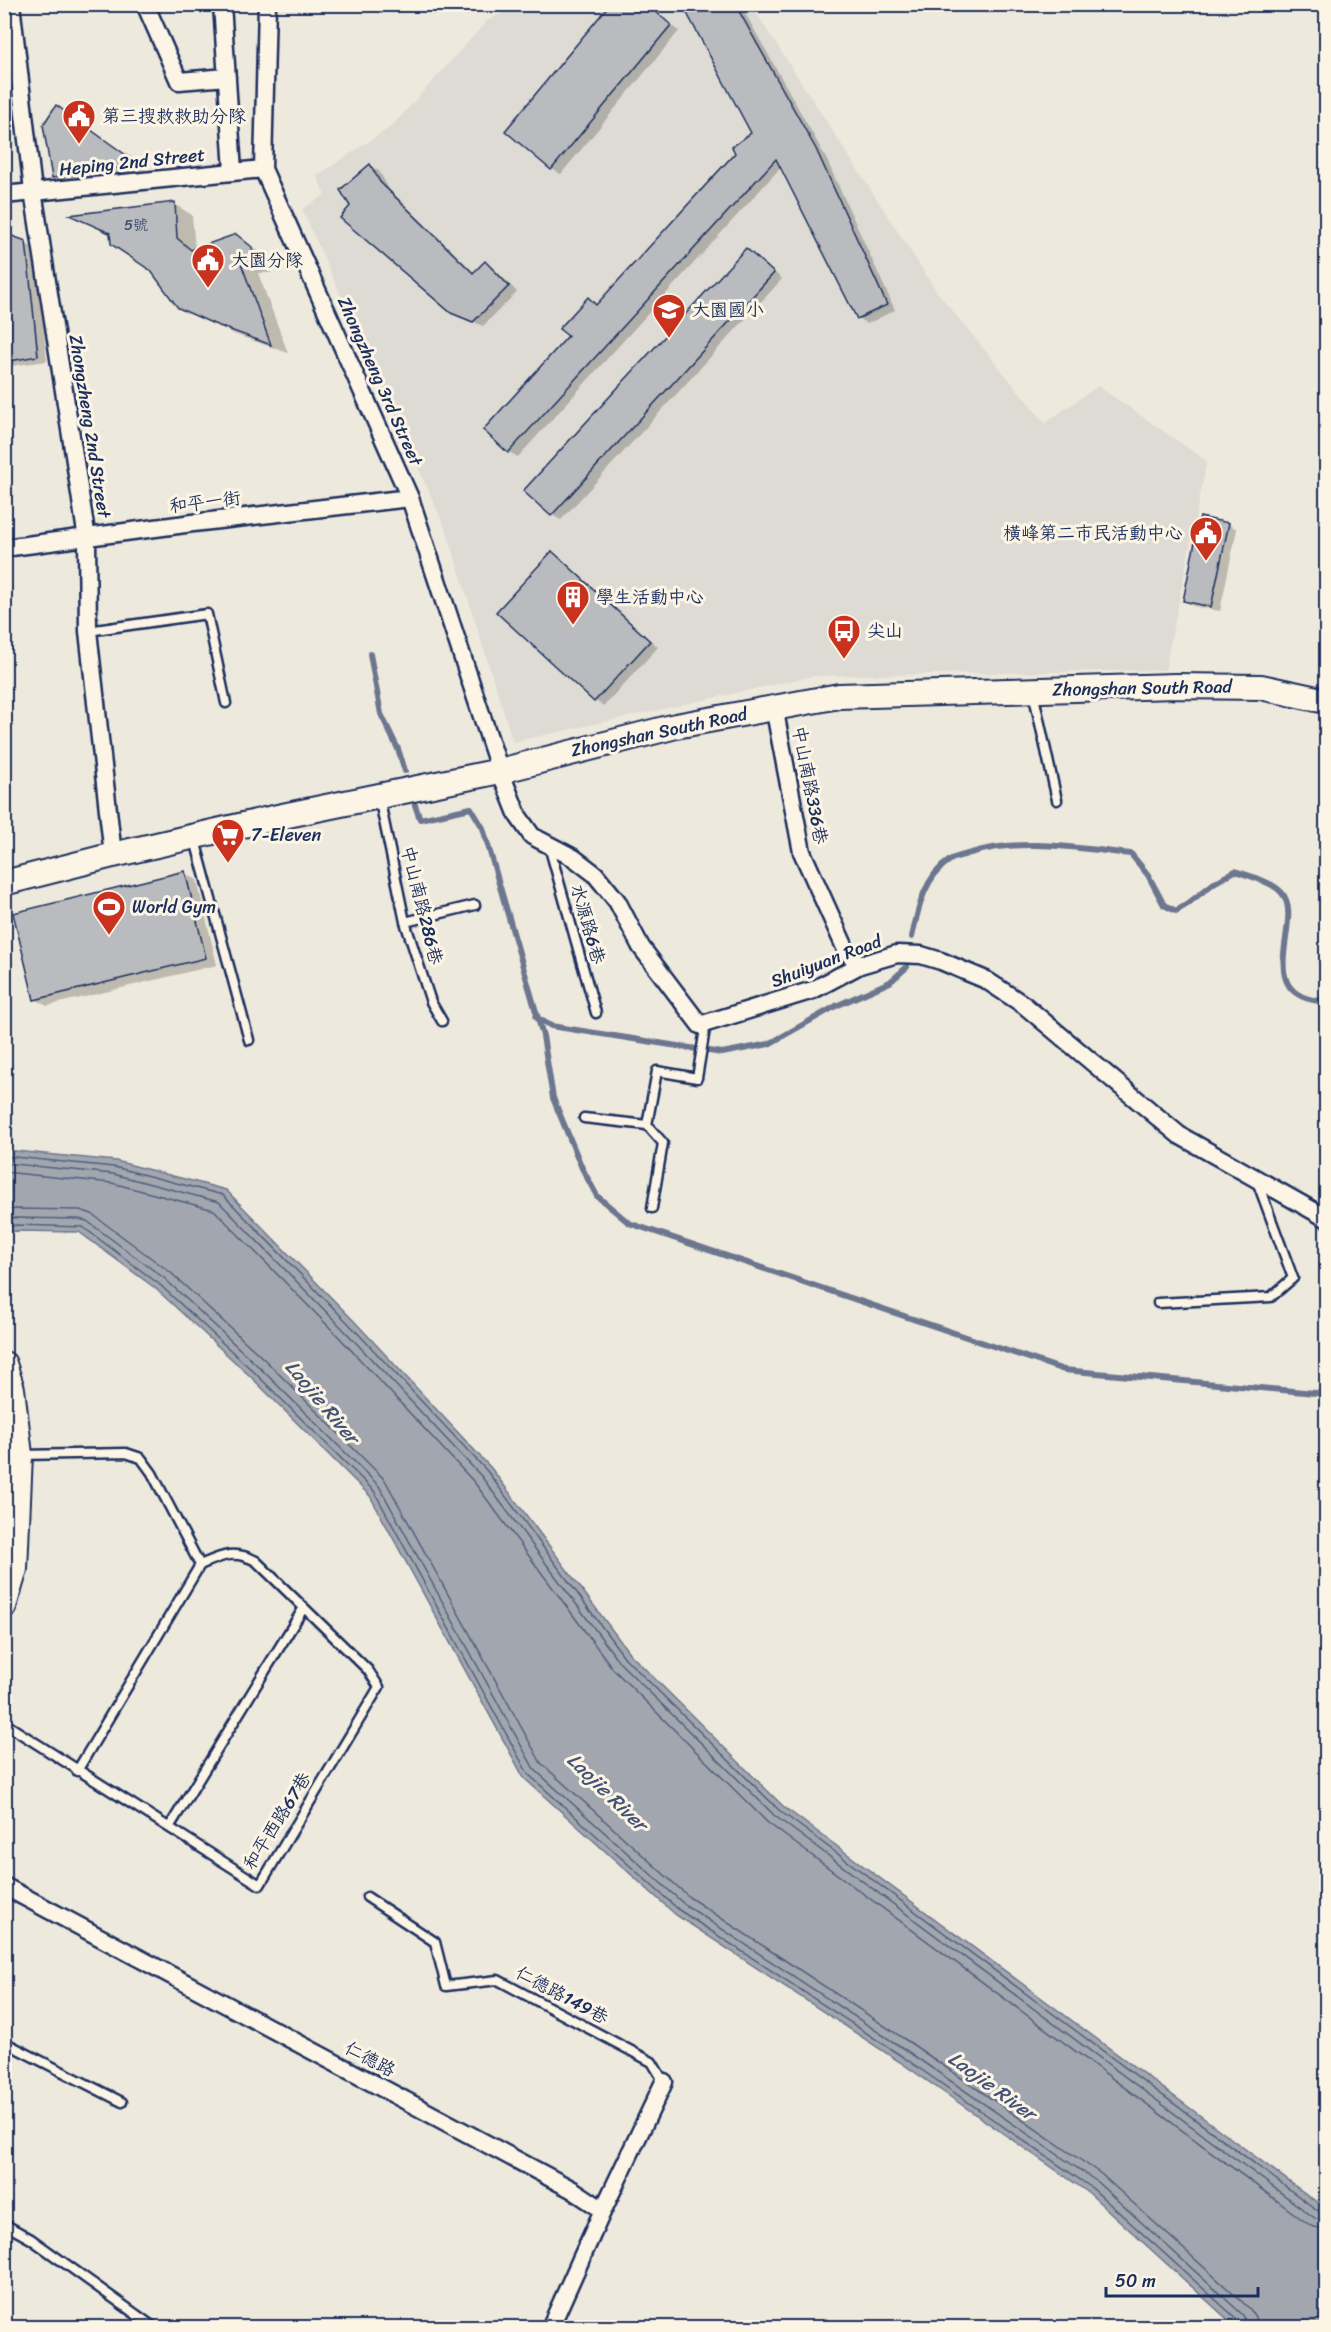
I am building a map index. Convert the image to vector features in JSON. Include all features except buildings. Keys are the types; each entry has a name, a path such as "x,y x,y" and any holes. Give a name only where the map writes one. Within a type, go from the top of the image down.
{"main road":[{"name":"Zhongshan South Road","path":"4,883 194,836 500,771 676,726 839,696 1175,686 1261,687 1326,701"},
{"path":"4,1364 12,1389 20,1455 15,1569 4,1606"}],"street":[{"name":"Zhongzheng 2nd Street","path":"11,4 33,191 87,538 88,630 113,855"},
{"path":"145,4 179,81 227,77"},
{"path":"222,4 233,171"},
{"name":"Zhongzheng 3rd Street","path":"267,4 263,170 410,498 500,771"},
{"name":"Heping 2nd Street","path":"4,195 233,171 263,170"},
{"name":"和平一街","path":"4,548 410,498"},
{"name":"中山南路336巷","path":"774,707 802,852 847,952 860,965"},
{"path":"500,771 518,816 532,836 574,858 596,874 617,902 641,947 705,1030"},
{"name":"Shuiyuan Road","path":"705,1030 813,990 860,965 897,954 921,955 941,961 986,980 1024,1005 1179,1135 1326,1218"},
{"name":"仁德路","path":"4,1886 573,2190 603,2210"},
{"path":"550,2328 664,2082"}],"lane":[{"path":"88,630 207,614 226,703"},
{"path":"1033,689 1057,800"},
{"name":"中山南路286巷","path":"379,795 405,922 431,1002 442,1021"},
{"path":"194,836 249,1040"},
{"name":"水源路6巷","path":"548,844 596,1013"},
{"path":"405,922 475,905"},
{"path":"647,1125 657,1071 697,1078 705,1030"},
{"path":"584,1118 647,1125 663,1143 652,1208"},
{"path":"1158,1303 1271,1297 1293,1278 1256,1178"},
{"path":"20,1455 126,1453 141,1458 152,1473 200,1565"},
{"path":"77,1771 200,1565 224,1555 244,1554 256,1561 303,1609 170,1826"},
{"name":"和平西路67巷","path":"4,1723 260,1885 379,1687 368,1670 303,1609"},
{"name":"仁德路149巷","path":"367,1897 435,1942 447,1986 498,1980 652,2062 664,2082"},
{"path":"4,2042 122,2102"},
{"path":"4,2224 31,2240 155,2328"}],"shaded area":[{"name":"大園國小","path":"518,5 751,5 937,292 1045,423 1098,386 1207,461 1165,670 813,676 513,742 447,532 302,209 325,195 317,176 392,126 487,21"}],"water":[{"name":"Laojie River","path":"5,1150 116,1161 226,1190 354,1321 491,1468 630,1654 784,1807 1326,2209 1326,2327 1236,2327 1089,2193 900,2062 676,1915 524,1778 370,1496 250,1376 155,1288 79,1232 15,1231 5,1234"}],"waterway":[{"path":"370,654 381,714 398,749 405,771"},
{"path":"415,805 420,819 471,808 483,828 543,1036 553,1098 582,1168 597,1196 629,1223 1064,1370 1326,1394"},
{"path":"912,937 924,894 934,875 952,859 987,849 1049,845 1131,854 1148,875 1164,905 1176,911 1214,883 1235,871 1267,883 1282,893 1287,905 1288,920 1284,954 1284,970 1288,985 1299,995 1319,1001 1326,1013"},
{"path":"536,1017 551,1026 722,1053 769,1044 836,1006 890,982 907,967"}],"place":[{"name":"第三搜救救助分隊","path":"79,145"},
{"name":"大園分隊","path":"208,289"},
{"name":"大園國小","path":"669,339"},
{"name":"橫峰第二市民活動中心","path":"1206,562"},
{"name":"學生活動中心","path":"573,626"},
{"name":"尖山","path":"844,660"},
{"name":"7-Eleven","path":"228,864"},
{"name":"World Gym","path":"109,936"}]}
